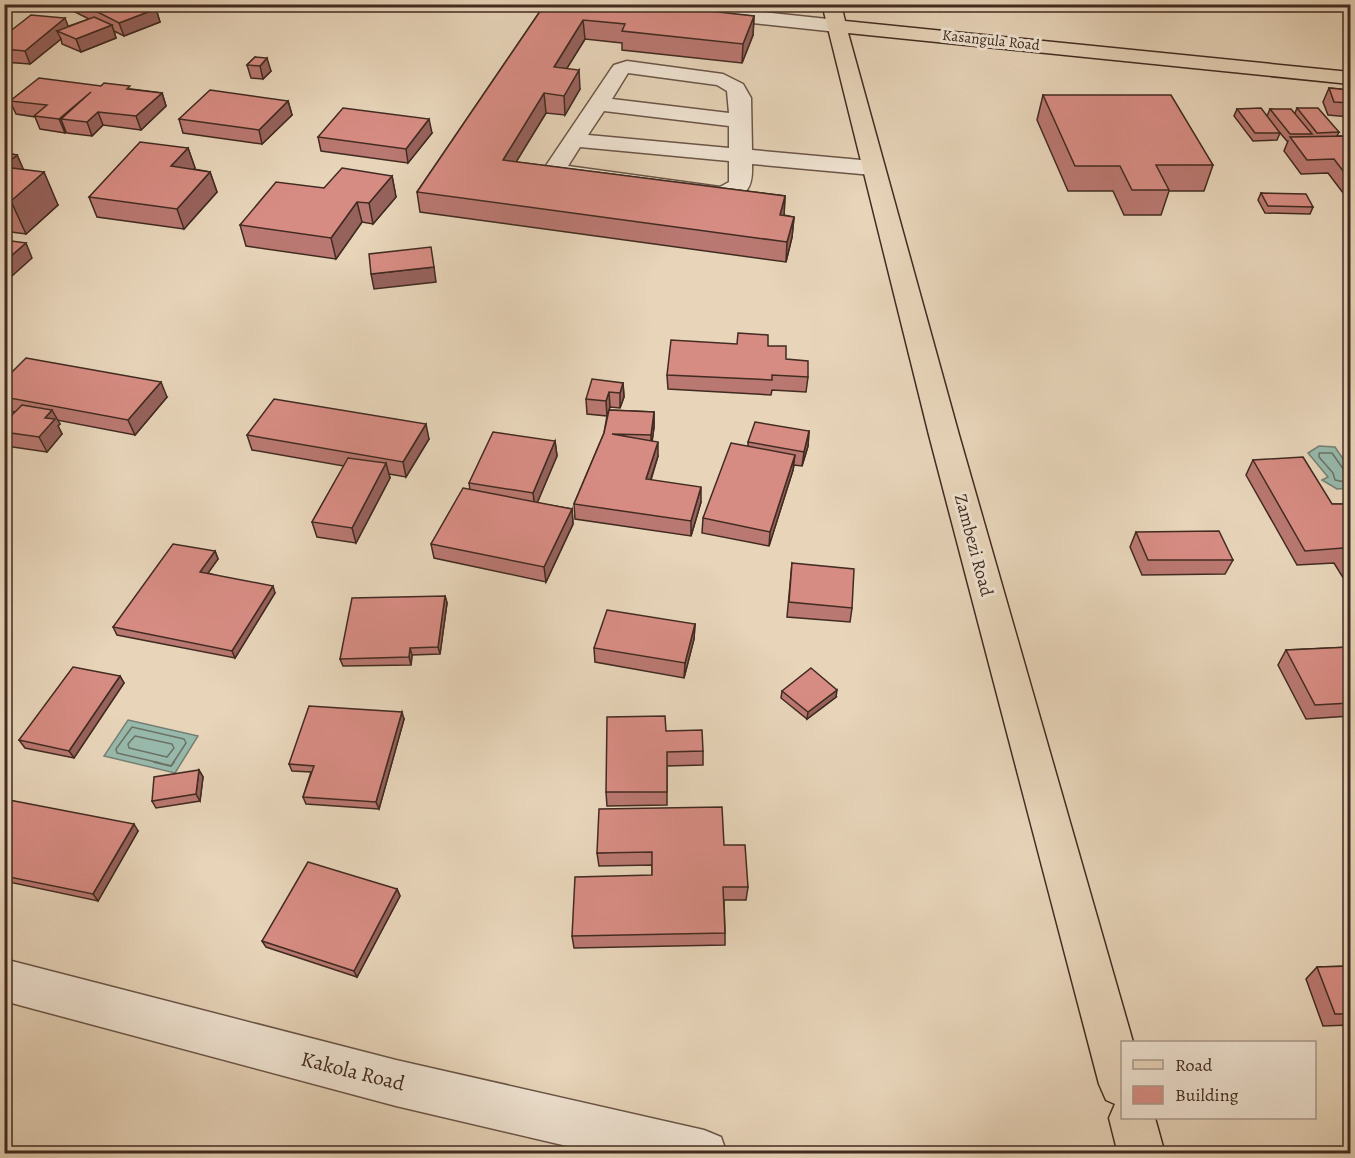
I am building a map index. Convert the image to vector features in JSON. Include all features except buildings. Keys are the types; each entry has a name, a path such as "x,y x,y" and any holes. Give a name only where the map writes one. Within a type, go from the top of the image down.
{"main road":[{"name":"Kasangula Road","path":"834,15 1350,78"},
{"name":"Zambezi Road","path":"834,15 873,168 1121,1079"},
{"path":"1132,1119 1142,1154"}],"street":[{"name":"Kasangula Road","path":"631,4 834,15"},
{"path":"636,67 723,80 731,84 736,88 740,98 741,182 736,189 722,194 563,173 557,170 556,167 598,104 621,69 636,67"},
{"path":"598,104 740,121"},
{"path":"574,140 873,168"},
{"name":"Kakola Road","path":"4,981 396,1083 704,1154"}],"water":[{"path":"1319,446 1335,447 1350,469 1350,488 1337,489 1322,480 1328,477 1308,453"},
{"path":"128,720 198,736 175,773 104,756"}]}
